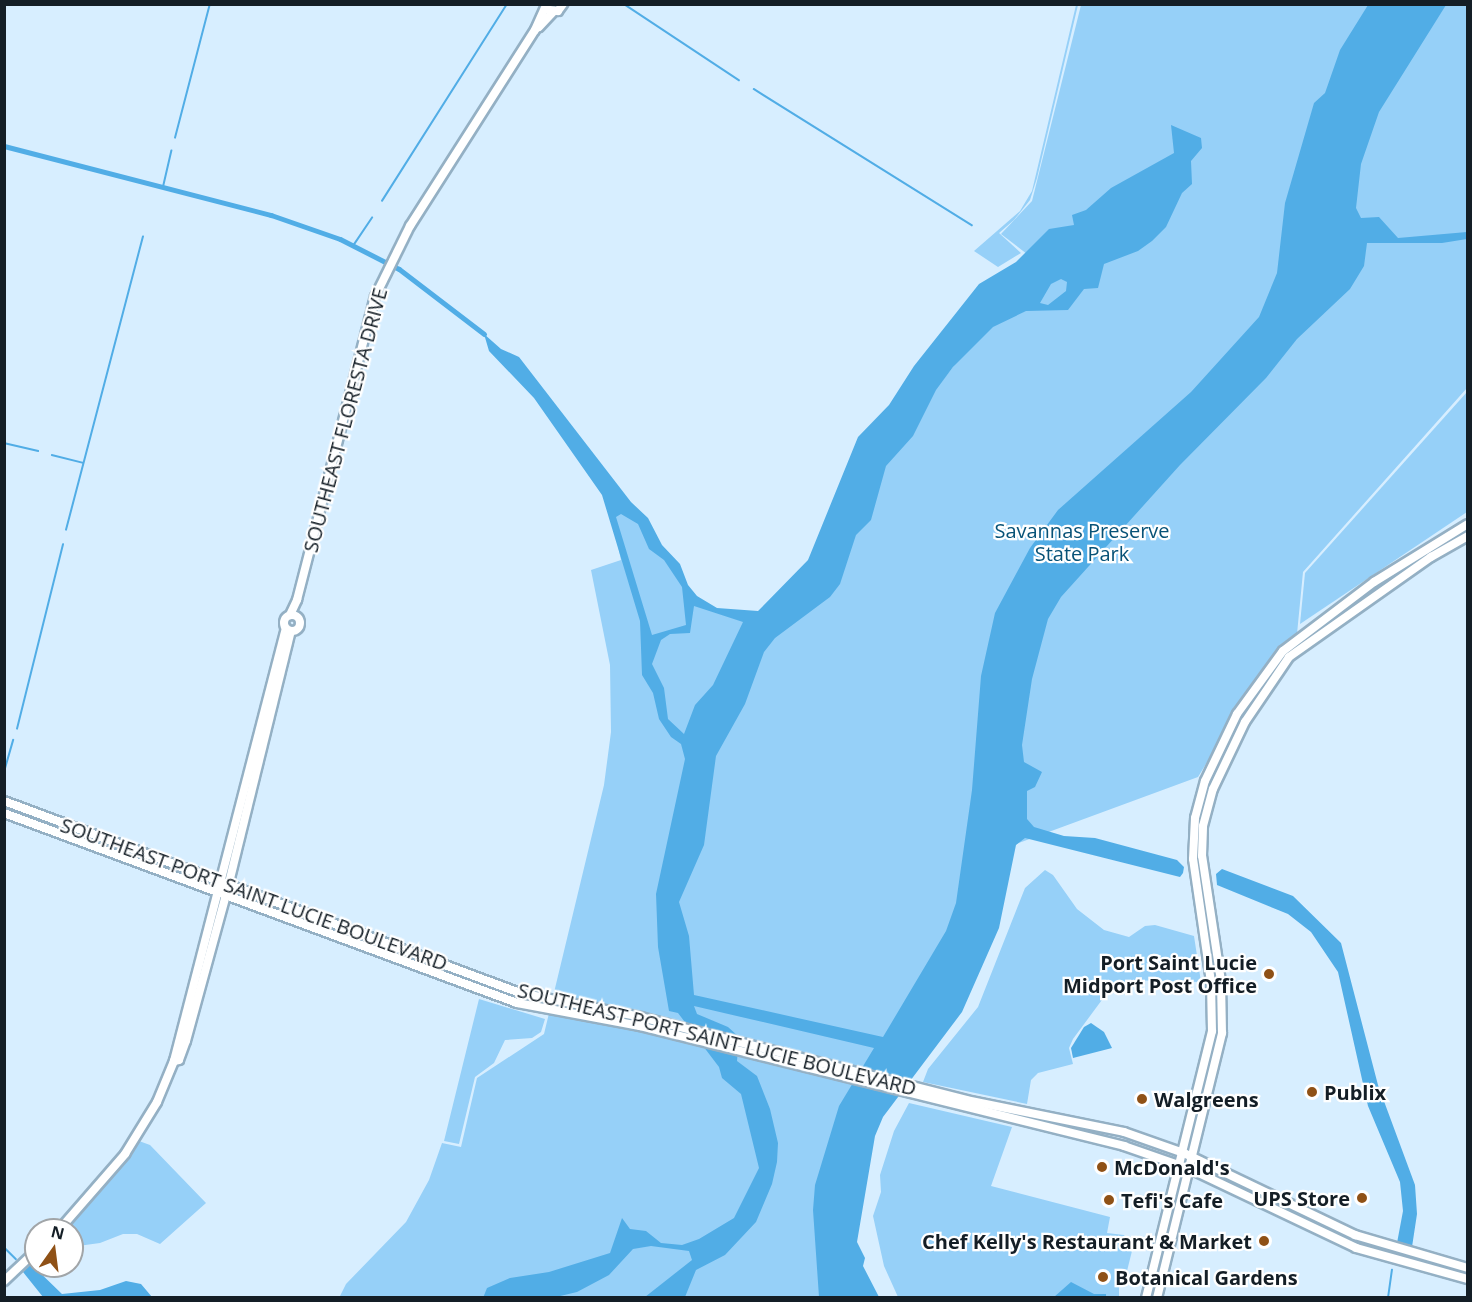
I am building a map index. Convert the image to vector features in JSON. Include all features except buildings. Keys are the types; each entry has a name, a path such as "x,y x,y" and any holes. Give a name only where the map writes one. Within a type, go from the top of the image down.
{"main road":[{"name":"SOUTHEAST PORT SAINT LUCIE BOULEVARD","path":"4,801 540,999 667,1023 928,1090 1124,1132 1193,1157 1355,1236 1406,1253 1467,1268"},
{"name":"SOUTHEAST PORT SAINT LUCIE BOULEVARD","path":"4,813 474,988 540,1009 670,1034 925,1100 1124,1146 1190,1169 1356,1248 1467,1279"},
{"path":"474,988 479,985 491,989 498,985"},
{"path":"1042,1127 1046,1122 1065,1119"},
{"path":"1287,1217 1347,1239 1355,1236"},
{"path":"1356,1248 1369,1246 1406,1253"}],"street":[{"name":"SOUTHEAST FLORESTA DRIVE","path":"535,30 563,4"},
{"name":"SOUTHEAST FLORESTA DRIVE","path":"293,616 375,297 396,252 535,30 546,5"},
{"path":"546,5 554,11"},
{"path":"1146,1298 1184,1153 1212,1031 1211,982 1193,859 1195,818 1205,781 1237,714 1282,651 1394,569 1467,524"},
{"path":"1157,1298 1222,1033 1221,981 1202,856 1203,826 1213,789 1245,722 1289,657 1431,556 1467,536"},
{"path":"174,1061 179,1060 186,1041 226,895 225,883 289,630 284,620 293,616 300,626 289,630"},
{"path":"69,1218 125,1154 157,1102 174,1061 217,892 225,883"},
{"path":"4,1281 24,1262"}],"green space":[{"path":"1076,5 1078,5 1030,200 1014,220 999,233 1021,253 998,267 974,251 1020,211 1032,191"},
{"name":"Savannas Preserve State Park","path":"1081,5 1467,5 1467,388 1303,572 1297,634 1268,662 1198,777 997,851 856,1117 851,1297 339,1298 346,1284 406,1222 429,1180 442,1143 461,1147 477,1078 544,1034 604,785 611,732 610,665 591,570 621,560 612,519 616,509 629,509 688,593 713,610 756,625 806,593 844,506 1036,261 1001,234 1032,201"},
{"path":"1467,392 1467,512 1300,624 1305,573"},
{"path":"1045,870 1053,875 1077,909 1104,930 1129,937 1145,926 1155,925 1194,936 1201,982 1129,980 1110,989 1073,1039 1069,1048 1073,1064 1038,1073 1031,1080 1027,1104 923,1082 928,1069 978,1007 1025,888"},
{"path":"479,999 545,1019 541,1032 532,1038 505,1040 494,1063 475,1077 459,1144 444,1141"},
{"path":"909,1103 1012,1127 991,1186 1110,1217 1107,1233 1124,1235 1133,1247 1127,1271 1119,1276 1119,1297 898,1297 884,1266 873,1216 881,1192 880,1175 894,1131"},
{"path":"139,1141 150,1145 206,1203 160,1244 137,1234 123,1234 100,1243 84,1245 84,1218 77,1218"}],"shaded area":[{"path":"1368,5 1446,5 1379,112 1361,164 1356,208 1361,218 1379,217 1398,238 1467,232 1467,239 1442,243 1367,243 1364,266 1350,289 1297,339 1266,378 1180,465 1061,597 1048,619 1032,679 1022,745 1024,762 1042,772 1035,787 1027,791 1027,819 1034,827 1064,836 1095,838 1177,860 1184,867 1183,873 1180,877 1025,838 1016,845 999,928 962,1012 883,1117 875,1136 857,1242 865,1258 863,1266 879,1297 819,1297 813,1210 815,1185 839,1106 874,1048 694,1006 697,1014 728,1027 739,1037 737,1061 757,1076 770,1109 778,1143 777,1162 772,1184 756,1222 725,1255 696,1270 685,1297 645,1297 692,1260 689,1251 651,1246 633,1249 609,1275 577,1292 556,1297 483,1298 487,1288 510,1278 549,1272 610,1253 622,1218 630,1229 646,1231 661,1243 682,1245 699,1239 734,1218 759,1168 741,1094 722,1078 719,1067 678,1013 669,1011 658,947 656,894 685,759 681,744 671,737 659,719 653,693 642,675 640,621 602,495 534,398 489,351 484,334 501,349 519,357 631,502 648,518 662,545 680,564 688,585 697,596 717,608 758,611 808,560 858,437 889,405 914,366 979,284 1016,262 1049,229 1074,225 1072,215 1086,210 1111,188 1174,153 1171,125 1201,138 1202,148 1191,161 1192,184 1182,193 1166,227 1152,241 1138,251 1104,264 1098,288 1084,289 1068,310 1026,311 993,327 953,367 936,390 913,436 886,466 871,520 856,535 840,584 830,597 775,638 764,652 745,704 716,756 704,845 679,902 689,936 694,995 883,1037 946,931 956,903 972,790 981,676 995,613 1030,548 1058,510 1191,392 1259,317 1277,273 1285,203 1314,103 1325,93 1340,50","holes":["1061,279 1067,282 1066,291 1048,305 1040,303 1051,284","621,514 638,524 649,549 664,560 682,587 686,625 652,635 616,517","694,606 743,622 713,685 695,705 684,734 668,719 664,688 652,664 661,640 670,634 690,633"]},
{"path":"1222,869 1293,896 1341,943 1378,1085 1415,1185 1417,1214 1412,1247 1397,1243 1403,1211 1400,1182 1368,1106 1338,972 1311,932 1288,914 1217,885 1216,874"},
{"path":"1091,1023 1104,1032 1112,1048 1073,1058 1071,1048 1084,1027"},
{"path":"28,1278 45,1278 62,1294 100,1290 126,1281 141,1284 152,1297 43,1297"},
{"path":"1071,1282 1094,1294 1106,1294 1106,1297 1054,1297"}],"waterway":[{"path":"175,138 210,4"},
{"path":"382,201 507,4"},
{"path":"624,4 739,80"},
{"path":"754,89 972,225"},
{"path":"4,146 271,215 340,239 399,269 484,334"},
{"path":"163,187 171,151"},
{"path":"353,246 372,218"},
{"path":"66,530 143,237"},
{"path":"4,443 38,451"},
{"path":"52,455 83,463"},
{"path":"17,729 63,545"},
{"path":"4,772 13,740"},
{"path":"4,1247 16,1259"},
{"path":"1388,1298 1392,1270"}],"place":[{"name":"Port Saint Lucie Midport Post Office","path":"1269,974"},
{"name":"Publix","path":"1312,1092"},
{"name":"Walgreens","path":"1142,1099"},
{"name":"McDonald's","path":"1102,1167"},
{"name":"UPS Store","path":"1362,1198"},
{"name":"Tefi's Cafe","path":"1109,1200"},
{"name":"Chef Kelly's Restaurant & Market","path":"1264,1241"},
{"name":"Botanical Gardens","path":"1103,1277"}]}
